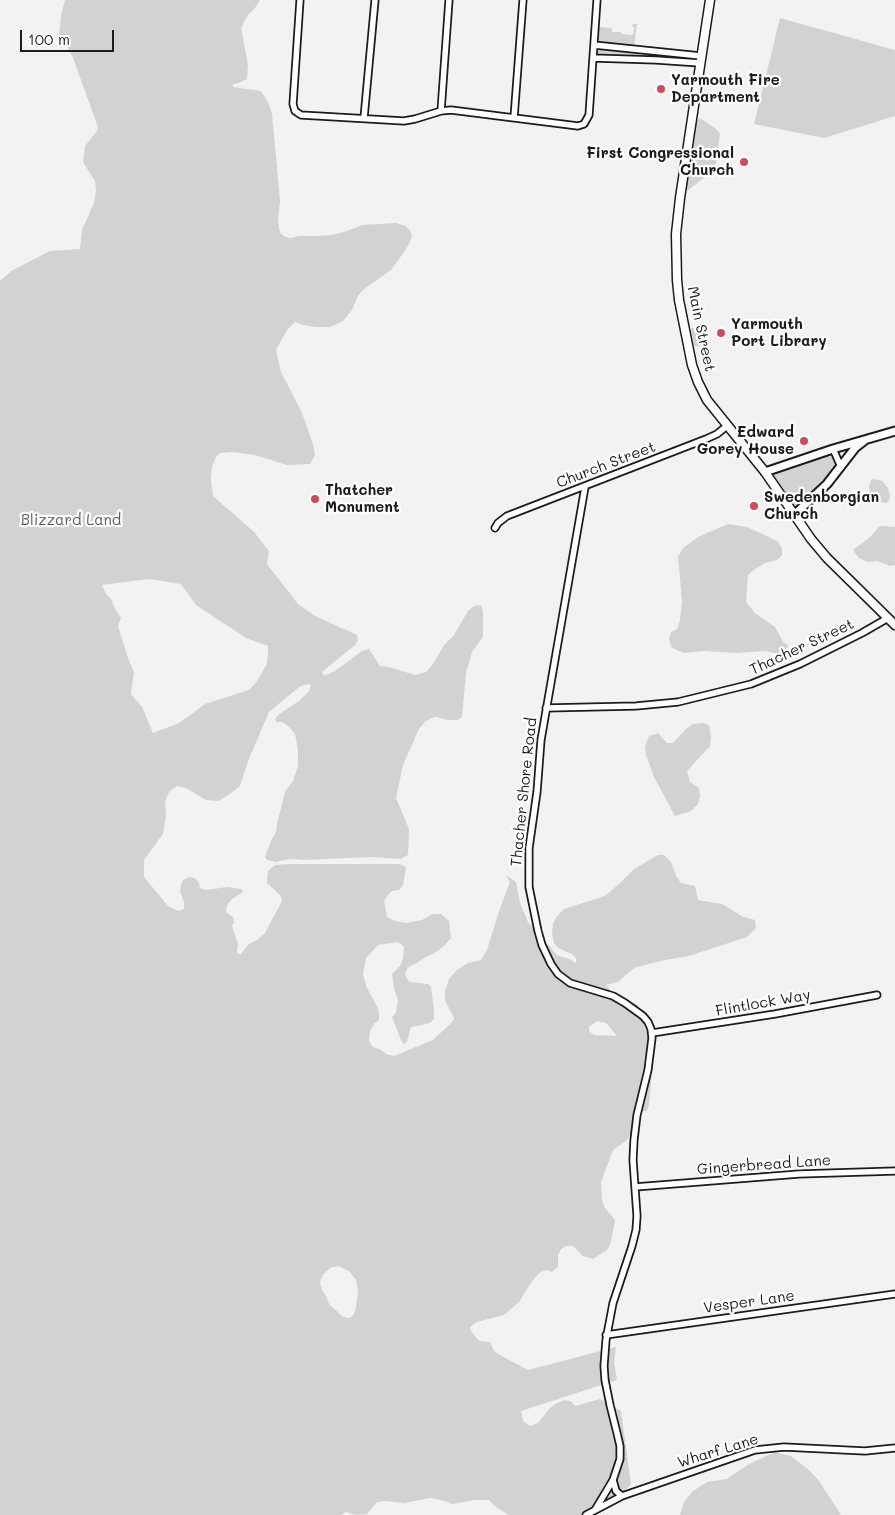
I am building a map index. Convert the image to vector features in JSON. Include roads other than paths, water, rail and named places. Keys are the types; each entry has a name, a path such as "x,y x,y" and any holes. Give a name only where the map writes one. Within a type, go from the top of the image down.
{"main road":[{"name":"Main Street","path":"710,0 677,222 677,280 684,326 696,378 708,400 765,472 818,548 895,625"}],"street":[{"path":"300,0 293,102 295,111 298,114 407,121 441,111 454,110 578,126 586,122 589,112 597,0"},
{"path":"364,118 375,0"},
{"path":"441,111 449,0"},
{"path":"514,118 523,0"},
{"path":"594,45 700,60"},
{"path":"593,58 700,60"},
{"name":"Church Street","path":"495,528 507,516 706,439 717,434 728,425"},
{"path":"765,472 895,431"},
{"path":"794,515 827,484 866,439"},
{"path":"833,449 841,467"},
{"name":"Thacher Shore Road","path":"584,487 541,740 537,792 529,848 528,875 533,910 542,945 551,964 561,978 574,985 620,1000 643,1016 650,1026 652,1033"},
{"name":"Thacher Street","path":"546,708 636,706 678,702 751,684 800,664 888,618"},
{"name":"Flintlock Way","path":"652,1033 775,1014 877,995"},
{"path":"595,1510 619,1465 620,1454 617,1433 605,1380 606,1335 612,1303 635,1235 637,1216 633,1160 634,1140 652,1047 652,1033"},
{"name":"Gingerbread Lane","path":"635,1187 815,1174 895,1171"},
{"name":"Vesper Lane","path":"606,1335 895,1294"},
{"name":"Wharf Lane","path":"586,1515 622,1496 761,1449 784,1447 865,1451 895,1448"},
{"path":"612,1480 616,1491 622,1496"}],"place":[{"name":"Yarmouth Fire Department","path":"661,89"},
{"name":"First Congressional Church","path":"744,162"},
{"name":"Yarmouth Port Library","path":"721,333"},
{"name":"Edward Gorey House","path":"804,441"},
{"name":"Thatcher Monument","path":"315,499"},
{"name":"Swedenborgian Church","path":"754,506"}],"park label":[{"name":"Blizzard Land","path":"71,520"}]}
